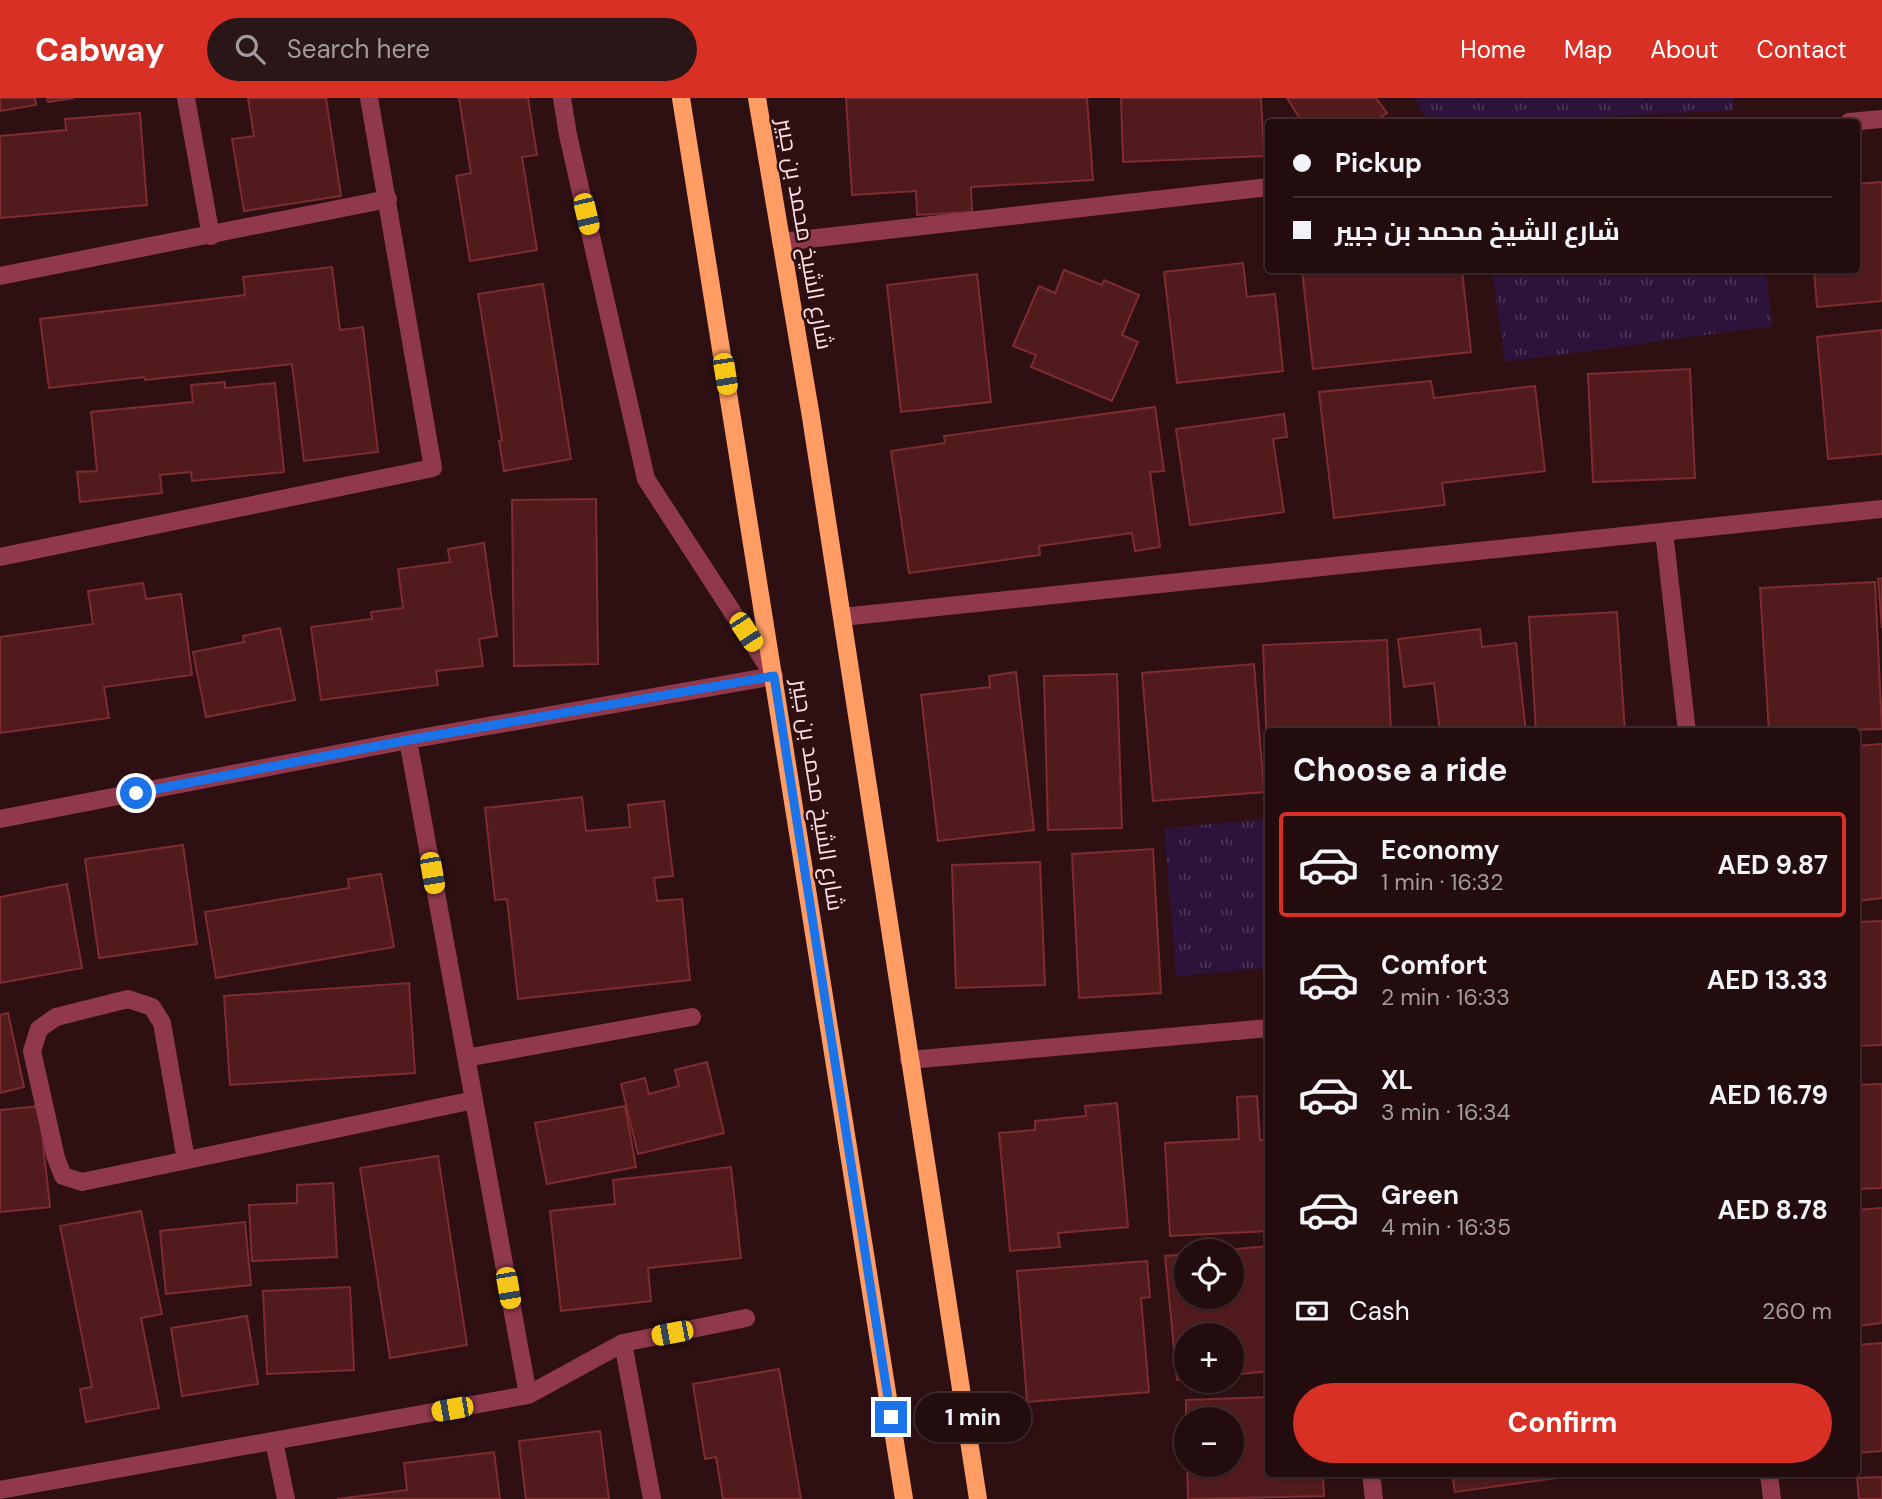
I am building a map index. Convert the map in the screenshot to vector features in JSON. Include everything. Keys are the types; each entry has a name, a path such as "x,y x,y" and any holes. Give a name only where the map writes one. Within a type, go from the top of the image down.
{"main road":[{"name":"شارع الشيخ محمد بن جبير","path":"681,98 904,1499"},
{"name":"شارع الشيخ محمد بن جبير","path":"757,98 842,617 978,1499"}],"street":[{"path":"186,98 211,236"},
{"path":"0,557 433,468 369,98"},
{"path":"0,819 408,740 774,676 646,479 568,135 562,98"},
{"path":"1860,121 1882,119"},
{"path":"781,242 1265,187"},
{"path":"0,276 211,236 388,198"},
{"path":"842,617 1882,509"},
{"path":"1664,532 1687,728"},
{"path":"408,740 528,1395"},
{"path":"186,1160 162,1023 152,1007 128,999 56,1017 39,1029 32,1051 56,1158 63,1175 82,1182 474,1100"},
{"path":"466,1058 692,1017"},
{"path":"909,1060 1265,1028"},
{"path":"5,1493 528,1395 623,1343 746,1318"},
{"path":"623,1343 652,1499"},
{"path":"274,1441 286,1499"},
{"path":"1371,1477 1374,1499"},
{"path":"1769,1477 1772,1499"}],"green space":[{"path":"1414,98 1733,98 1734,110 1564,119 1427,119"},
{"path":"1492,273 1765,273 1773,326 1505,362"},
{"path":"1265,819 1265,968 1176,976 1164,828"}],"building":[{"path":"0,98 35,98 36,105 0,111"},
{"path":"47,98 74,98 48,102"},
{"path":"248,98 326,98 341,196 244,211 232,139 254,136"},
{"path":"459,98 528,98 537,155 522,157 537,250 470,261 456,176 471,173"},
{"path":"846,98 1087,98 1093,180 971,187 972,212 917,215 916,191 852,195"},
{"path":"1121,98 1261,98 1264,156 1123,162"},
{"path":"1287,98 1376,98 1387,113 1378,119 1300,119"},
{"path":"140,113 147,205 0,218 0,136 66,130 65,119"},
{"path":"1882,182 1882,301 1817,307 1814,273 1860,273 1860,184"},
{"path":"1243,263 1247,297 1275,294 1283,371 1177,383 1164,272"},
{"path":"332,267 340,330 363,327 378,452 304,461 292,364 49,388 40,319 245,295 243,277"},
{"path":"1064,270 1102,285 1104,280 1139,295 1122,335 1138,342 1112,401 1031,367 1036,355 1013,346 1039,286 1055,293"},
{"path":"1302,273 1462,273 1471,352 1313,369"},
{"path":"977,274 991,402 901,412 887,285"},
{"path":"543,284 571,459 504,471 499,441 502,440 478,294"},
{"path":"1882,330 1882,454 1828,459 1817,337"},
{"path":"1690,369 1695,478 1593,482 1588,374"},
{"path":"1431,381 1434,398 1535,386 1545,471 1442,483 1445,505 1334,518 1319,392"},
{"path":"225,382 225,388 275,383 284,472 192,481 191,472 160,475 162,493 80,502 77,472 97,471 91,412 193,402 191,385"},
{"path":"1155,407 1164,471 1150,472 1160,547 1135,551 1132,533 1039,546 1040,555 909,573 891,451 945,443 944,436"},
{"path":"1284,414 1287,437 1273,439 1284,512 1190,525 1176,429"},
{"path":"596,499 598,664 514,666 512,500"},
{"path":"484,543 497,636 479,639 483,666 436,671 438,685 321,700 311,627 372,619 371,612 403,608 398,569 450,562 448,549"},
{"path":"1882,578 1882,628 1878,579"},
{"path":"1875,582 1882,729 1769,728 1760,588"},
{"path":"143,583 146,599 181,594 192,675 104,687 109,718 0,733 0,637 93,624 88,591"},
{"path":"1617,612 1625,728 1536,728 1529,617"},
{"path":"280,628 295,700 206,717 193,652 244,642 243,636"},
{"path":"1480,629 1482,647 1516,643 1526,728 1440,728 1434,683 1404,687 1398,639"},
{"path":"1387,640 1391,728 1266,728 1263,645"},
{"path":"1254,664 1264,792 1153,801 1142,673"},
{"path":"1016,672 1034,830 938,841 921,695 990,687 989,676"},
{"path":"1117,674 1122,828 1048,830 1044,676"},
{"path":"1882,744 1882,898 1860,901 1860,746"},
{"path":"582,797 586,831 630,827 628,805 664,801 673,876 654,878 657,901 682,899 690,980 518,999 507,899 495,900 485,808"},
{"path":"183,845 197,944 99,958 85,859"},
{"path":"1153,849 1161,993 1079,998 1072,854"},
{"path":"1040,862 1045,985 956,988 952,865"},
{"path":"381,874 394,947 216,978 205,912 349,888 348,879"},
{"path":"67,884 82,968 0,983 0,897"},
{"path":"1882,921 1882,1045 1860,1046 1860,922"},
{"path":"409,983 415,1073 230,1085 224,996"},
{"path":"8,1013 24,1087 0,1093 0,1015"},
{"path":"707,1062 724,1133 638,1154 621,1084 645,1078 649,1094 679,1086 675,1070"},
{"path":"1882,1084 1882,1188 1860,1189 1860,1085"},
{"path":"1257,1096 1260,1140 1265,1140 1265,1231 1170,1236 1165,1143 1239,1139 1237,1097"},
{"path":"1117,1103 1128,1227 1058,1233 1060,1247 1010,1251 999,1133 1035,1130 1035,1121 1086,1116 1085,1106"},
{"path":"39,1106 50,1207 0,1212 0,1110"},
{"path":"625,1106 636,1167 547,1184 535,1123"},
{"path":"438,1156 467,1345 390,1358 360,1168"},
{"path":"731,1167 741,1258 648,1268 651,1301 561,1311 550,1211 615,1204 613,1180"},
{"path":"333,1183 337,1257 252,1261 249,1205 297,1203 297,1185"},
{"path":"1882,1208 1882,1323 1860,1326 1860,1210"},
{"path":"141,1211 162,1314 141,1318 159,1408 86,1422 80,1389 92,1387 60,1226"},
{"path":"245,1222 251,1285 166,1294 160,1231"},
{"path":"1265,1246 1265,1371 1244,1374 1244,1323 1174,1323 1174,1349 1165,1256 1174,1255 1174,1309 1244,1309 1244,1248"},
{"path":"1147,1261 1150,1297 1141,1298 1149,1392 1027,1402 1017,1271"},
{"path":"350,1287 354,1370 267,1374 263,1291"},
{"path":"247,1316 258,1384 182,1396 171,1328"},
{"path":"1882,1343 1882,1451 1860,1453 1860,1345"},
{"path":"779,1369 801,1499 723,1499 716,1457 705,1459 693,1384"},
{"path":"1265,1397 1265,1477 1323,1477 1324,1496 1188,1499 1187,1477 1244,1477 1244,1407 1186,1407 1186,1400"},
{"path":"600,1431 609,1499 526,1499 519,1441"},
{"path":"494,1452 500,1499 337,1499 407,1490 404,1463"},
{"path":"1452,1477 1565,1477 1455,1492"},
{"path":"1882,1477 1882,1499 1859,1499 1857,1478"}],"route":[{"path":"136,793 408,740 774,676 891,1417"}]}
